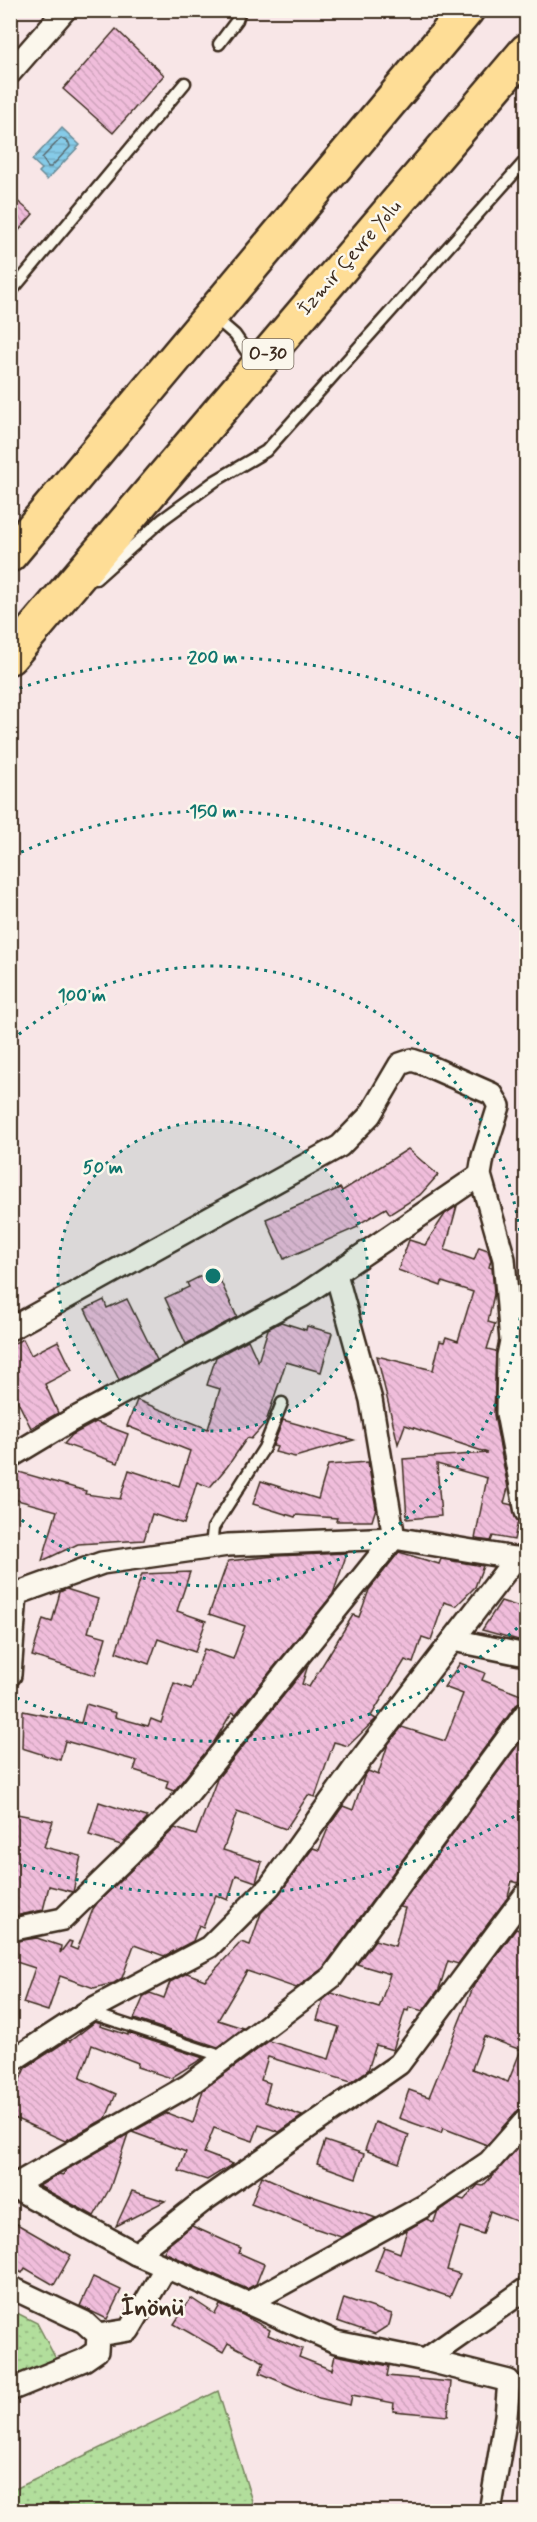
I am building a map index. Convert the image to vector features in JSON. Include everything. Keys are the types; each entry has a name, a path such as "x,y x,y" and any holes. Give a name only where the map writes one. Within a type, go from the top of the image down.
{"highway":[{"path":"10,555 104,446 210,314 467,10"},
{"name":"İzmir Çevre Yolu","path":"14,653 526,51"}],"street":[{"path":"10,74 65,10"},
{"path":"10,1329 340,1146 370,1115 400,1064 412,1060 492,1094 499,1106 483,1157 480,1175 504,1259 519,1344 508,1356 507,1413 526,1512"},
{"path":"10,1457 70,1421 302,1296 480,1175"},
{"path":"10,1930 63,1919 175,1810 394,1538 370,1400 336,1274"},
{"path":"10,1675 13,1596 102,1563 211,1547 394,1538 521,1559"},
{"path":"10,2062 90,2010 209,1947 270,1886 355,1767 453,1640 521,1559"},
{"path":"453,1640 526,1655"},
{"path":"12,2186 189,2085 332,1977 526,1713"},
{"path":"136,2254 203,2201 399,2064 526,1894"},
{"path":"248,2303 424,2206 489,2162 526,2120"},
{"path":"12,2186 136,2254 336,2342 518,2382 506,2416 490,2511"},
{"path":"98,2335 129,2330 166,2267"},
{"path":"10,2287 84,2322 98,2335"},
{"path":"425,2360 526,2289"},
{"path":"10,2390 84,2360 97,2350 98,2335"}],"lane":[{"path":"219,44 237,20 240,10"},
{"path":"10,293 185,83"},
{"path":"14,653 163,519 215,481 266,451 526,160"},
{"path":"210,314 235,335 257,367"},
{"path":"211,1547 213,1528 264,1448 282,1403"},
{"path":"90,2010 97,2015 215,2054 222,2060"}],"green space":[{"path":"11,2310 37,2323 56,2359 11,2379"},
{"path":"218,2391 255,2511 11,2511 11,2491"}],"water":[{"path":"62,128 80,145 47,180 39,172 42,169 32,160"}],"building":[{"path":"116,29 164,75 113,133 63,89"},
{"path":"10,195 33,214 10,241"},
{"path":"408,1149 438,1175 420,1195 390,1214 386,1208 357,1225 358,1227 284,1259 266,1219 340,1188 342,1191"},
{"path":"457,1206 445,1250 474,1260 479,1247 488,1250 491,1260 489,1267 492,1268 494,1294 488,1322 495,1324 487,1349 496,1351 494,1415 508,1488 504,1503 512,1505 518,1521 514,1540 493,1536 491,1541 475,1539 487,1478 437,1464 441,1516 407,1519 403,1459 488,1453 405,1425 398,1444 377,1356 433,1370 440,1341 444,1342 446,1337 458,1341 473,1292 442,1282 441,1286 398,1270 409,1240 425,1245 445,1214"},
{"path":"215,1269 237,1317 186,1344 165,1298 189,1287 187,1283"},
{"path":"127,1299 157,1360 119,1380 85,1309 104,1300 107,1308"},
{"path":"281,1322 306,1330 307,1326 332,1333 321,1372 286,1362 266,1422 251,1439 247,1438 210,1487 197,1482 184,1524 152,1514 144,1540 78,1544 42,1561 57,1511 10,1498 10,1476 19,1472 86,1491 85,1494 120,1499 129,1470 179,1486 190,1451 127,1426 137,1400 208,1429 220,1389 207,1385 216,1357 248,1340 258,1362 268,1329"},
{"path":"23,1339 31,1355 58,1341 72,1370 45,1384 58,1413 31,1428 10,1386 10,1345"},
{"path":"283,1420 354,1440 295,1457 275,1452 277,1447 273,1446"},
{"path":"96,1422 128,1434 118,1463 64,1444 72,1435"},
{"path":"368,1462 376,1508 372,1521 336,1521 337,1518 296,1515 295,1517 253,1504 261,1481 318,1499 328,1465"},
{"path":"399,1552 439,1564 441,1559 483,1566 475,1587 456,1606 444,1602 431,1640 422,1637 413,1663 405,1660 371,1716 376,1719 348,1746 334,1742 315,1797 308,1795 286,1829 237,1812 223,1850 262,1862 256,1882 236,1875 228,1900 216,1895 203,1927 199,1925 193,1941 176,1950 164,1956 134,1945 122,1978 114,1983 94,1988 60,1976 48,2011 23,2003 35,1968 10,1960 10,1942 37,1938 61,1946 60,1953 69,1941 72,1942 70,1947 77,1950 98,1902 175,1828 196,1835 217,1779 308,1665 302,1684 309,1687 353,1615 359,1617 369,1590"},
{"path":"347,1553 333,1594 236,1714 232,1712 214,1742 174,1791 166,1788 168,1781 134,1770 137,1761 65,1741 60,1760 22,1748 23,1711 81,1723 86,1704 116,1713 115,1717 148,1726 151,1719 161,1723 174,1683 191,1689 204,1649 233,1659 245,1626 209,1614 228,1561 275,1556"},
{"path":"190,1572 177,1611 206,1621 195,1652 158,1639 149,1664 116,1652 142,1574"},
{"path":"66,1589 98,1599 88,1632 106,1637 95,1675 32,1656 43,1619 52,1622 60,1592"},
{"path":"501,1601 526,1609 526,1642 482,1630"},
{"path":"460,1663 485,1673 482,1680 526,1697 526,1700 516,1705 323,1968 296,1988 247,1971 218,2020 243,2028 218,2047 134,2019 144,1996 150,1993 164,1998 170,1982 187,1973 205,1980 241,1942 250,1945 261,1913 280,1893 313,1848 319,1850 329,1826 343,1806 353,1810 364,1777 368,1771 378,1775 388,1744 402,1727 445,1741 463,1694 444,1687"},
{"path":"526,1734 526,1855 518,1883 512,1881 508,1897 458,1964 448,1961 439,1989 423,2011 409,2007 408,2011 405,2010 393,2050 376,2045 368,2070 351,2082 268,2057 261,2080 270,2083 265,2102 302,2116 279,2132 259,2125 253,2141 214,2128 204,2153 233,2164 207,2180 179,2171 186,2152 132,2132 167,2113 193,2123 203,2090 269,2041 329,2059 339,2027 317,2020 323,2000 332,1993 379,2008 390,1974 357,1964 375,1940 395,1946 405,1908 399,1907"},
{"path":"99,1802 147,1817 147,1819 121,1845 89,1835"},
{"path":"17,1814 53,1821 44,1847 81,1856 73,1892 49,1886 43,1910 10,1917 10,1822"},
{"path":"516,1929 526,1932 526,2108 516,2112 487,2145 443,2128 441,2133 399,2118 409,2090 429,2097 474,1985","holes":["484,2036 521,2050 508,2082 472,2069"]},
{"path":"95,2022 101,2024 100,2026 203,2058 171,2078 137,2067 138,2063 92,2045 80,2078 116,2094 106,2118 65,2141 10,2116 10,2087 16,2089 25,2068 68,2040 70,2041"},
{"path":"375,2122 409,2135 399,2163 365,2150"},
{"path":"128,2134 110,2188 94,2216 39,2186 59,2174 63,2175 66,2170"},
{"path":"526,2139 526,2225 490,2211 483,2234 460,2227 447,2270 460,2274 450,2297 375,2271 384,2247 400,2253 407,2230 426,2219 434,2222 437,2213 458,2198 464,2200 478,2185 483,2186"},
{"path":"325,2141 364,2154 356,2178 317,2164"},
{"path":"262,2176 294,2190 376,2218 341,2237 311,2227 251,2204"},
{"path":"132,2191 165,2201 116,2226"},
{"path":"10,2220 71,2255 54,2285 25,2268 22,2273 10,2267"},
{"path":"192,2226 241,2248 239,2253 264,2264 256,2284 247,2289 164,2252 167,2246"},
{"path":"93,2277 121,2290 107,2319 80,2306"},
{"path":"191,2298 215,2314 220,2305 243,2315 270,2330 268,2335 302,2349 299,2357 332,2370 335,2355 389,2366 387,2376 451,2382 448,2416 393,2411 394,2403 352,2395 350,2405 319,2398 260,2373 264,2362 228,2343 223,2352 174,2324"},
{"path":"344,2298 392,2314 389,2325 375,2334 337,2321"}],"district":[{"name":"İnönü","path":"152,2308"}]}
